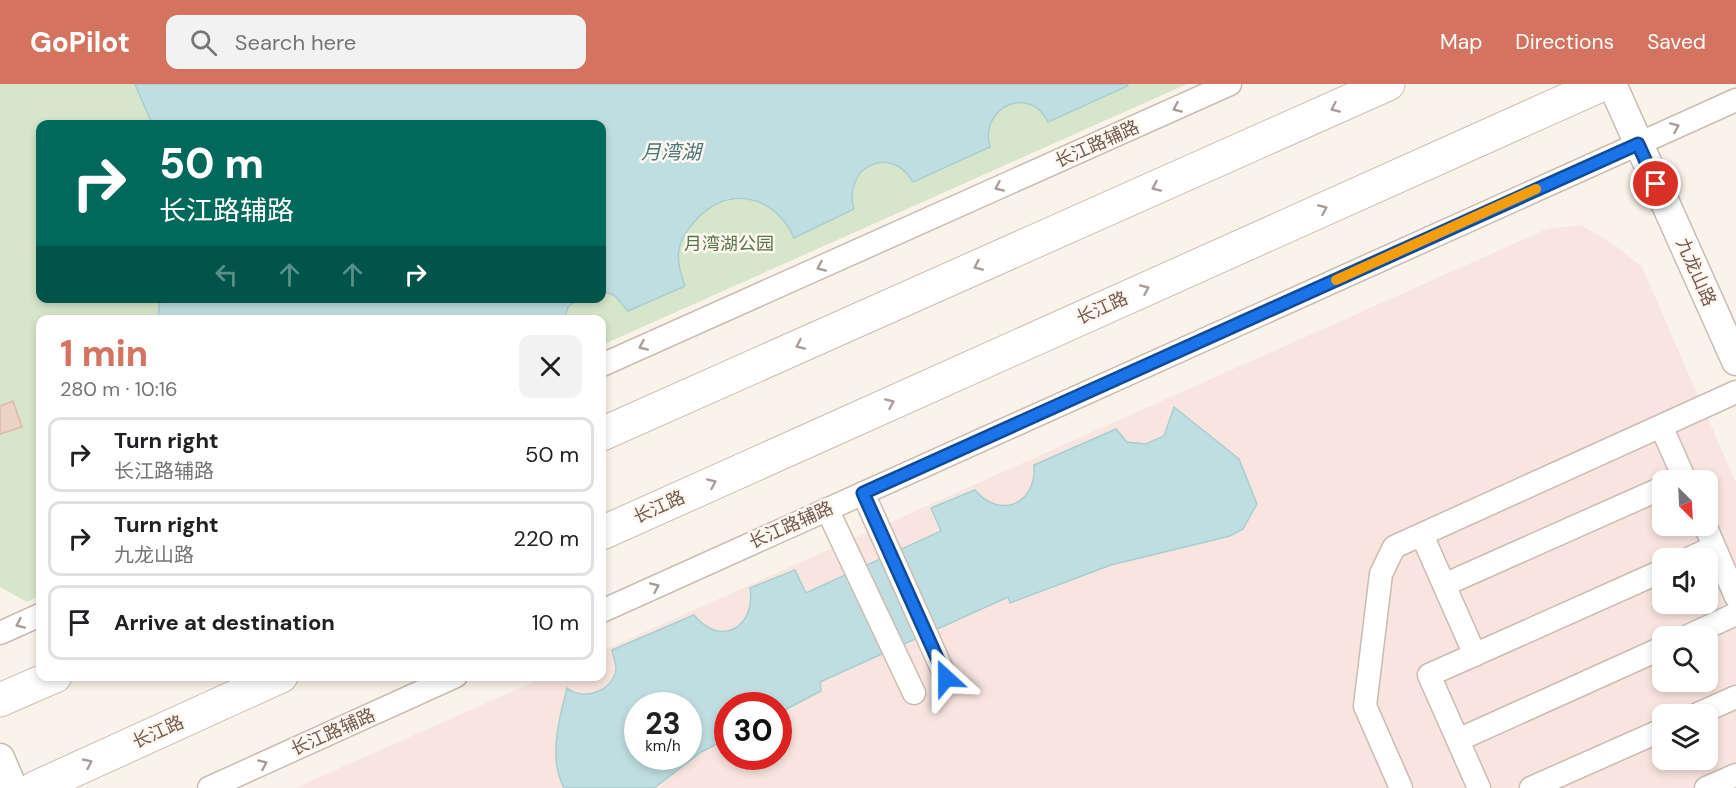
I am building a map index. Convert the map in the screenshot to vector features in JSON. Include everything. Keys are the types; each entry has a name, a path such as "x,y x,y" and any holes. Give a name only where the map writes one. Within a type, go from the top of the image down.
{"main road":[{"path":"606,432 1388,84"},
{"name":"长江路","path":"606,531 1603,84"},
{"path":"0,700 44,681"},
{"name":"长江路","path":"34,788 270,681"}],"street":[{"name":"长江路辅路","path":"606,362 1230,84"},
{"name":"九龙山路","path":"1612,84 1736,362"},
{"name":"长江路辅路","path":"606,609 1736,100"},
{"path":"1401,788 1365,706 1381,574 1394,547 1736,392"},
{"path":"1661,426 1679,470"},
{"path":"1444,585 1652,492"},
{"path":"863,493 946,678"},
{"path":"827,509 914,693"},
{"path":"1422,535 1474,655"},
{"path":"1710,536 1736,597"},
{"path":"1479,788 1429,675 1652,575"},
{"path":"1710,626 1736,614"},
{"path":"0,633 36,617"},
{"path":"1458,740 1652,653"},
{"name":"长江路辅路","path":"209,788 445,681"},
{"path":"1718,705 1736,697"},
{"path":"1531,788 1652,734"},
{"path":"0,758 13,788"},
{"path":"1706,788 1736,775"}],"shaded area":[{"path":"1581,225 1615,245 1642,267 1736,483 1736,788 295,788 536,681 606,681 606,649 1547,229"}],"green space":[{"path":"0,84 135,84 150,120 36,120 36,303 160,303 158,315 36,315 36,597 27,602 0,587"},
{"name":"月湾湖公园","path":"1127,84 1187,84 606,343 606,315 565,315 573,303 606,303 606,292 623,302 685,286 678,259 684,235 692,222 718,204 748,199 763,203 780,214 795,237 850,197 858,178 872,166 881,162 890,162 908,173 990,147 989,133 992,120 998,111 1007,105 1018,102 1029,104 1039,110 1048,122 1127,86"}],"water":[{"name":"月湾湖","path":"135,84 1127,84 1128,86 1048,122 1040,111 1030,104 1008,105 999,111 992,121 989,133 990,147 913,182 903,170 892,164 881,162 870,166 861,172 855,182 852,195 854,209 794,238 786,223 762,204 749,199 720,202 694,222 681,243 679,259 685,286 628,311 614,295 606,292 606,120 150,120"},
{"path":"160,303 572,303 568,307 565,315 158,315"},
{"path":"1174,407 1239,459 1257,504 1243,529 1230,536 1111,565 1010,603 1008,597 820,682 821,691 792,706 792,692 714,692 714,746 702,752 702,692 624,692 624,770 678,770 654,788 564,788 557,764 556,739 567,688 581,694 589,694 609,684 616,669 612,650 694,615 704,625 715,630 725,631 734,628 748,613 750,588 795,570 806,593 941,531 931,508 975,490 995,504 1005,506 1015,503 1030,490 1034,465 1116,429 1127,442 1146,444 1164,436"}],"building":[{"path":"13,401 22,427 0,434 0,406"}],"slow traffic":[{"path":"1336,280 1536,189"}],"route":[{"path":"946,678 863,493 1638,144 1656,184"}]}
